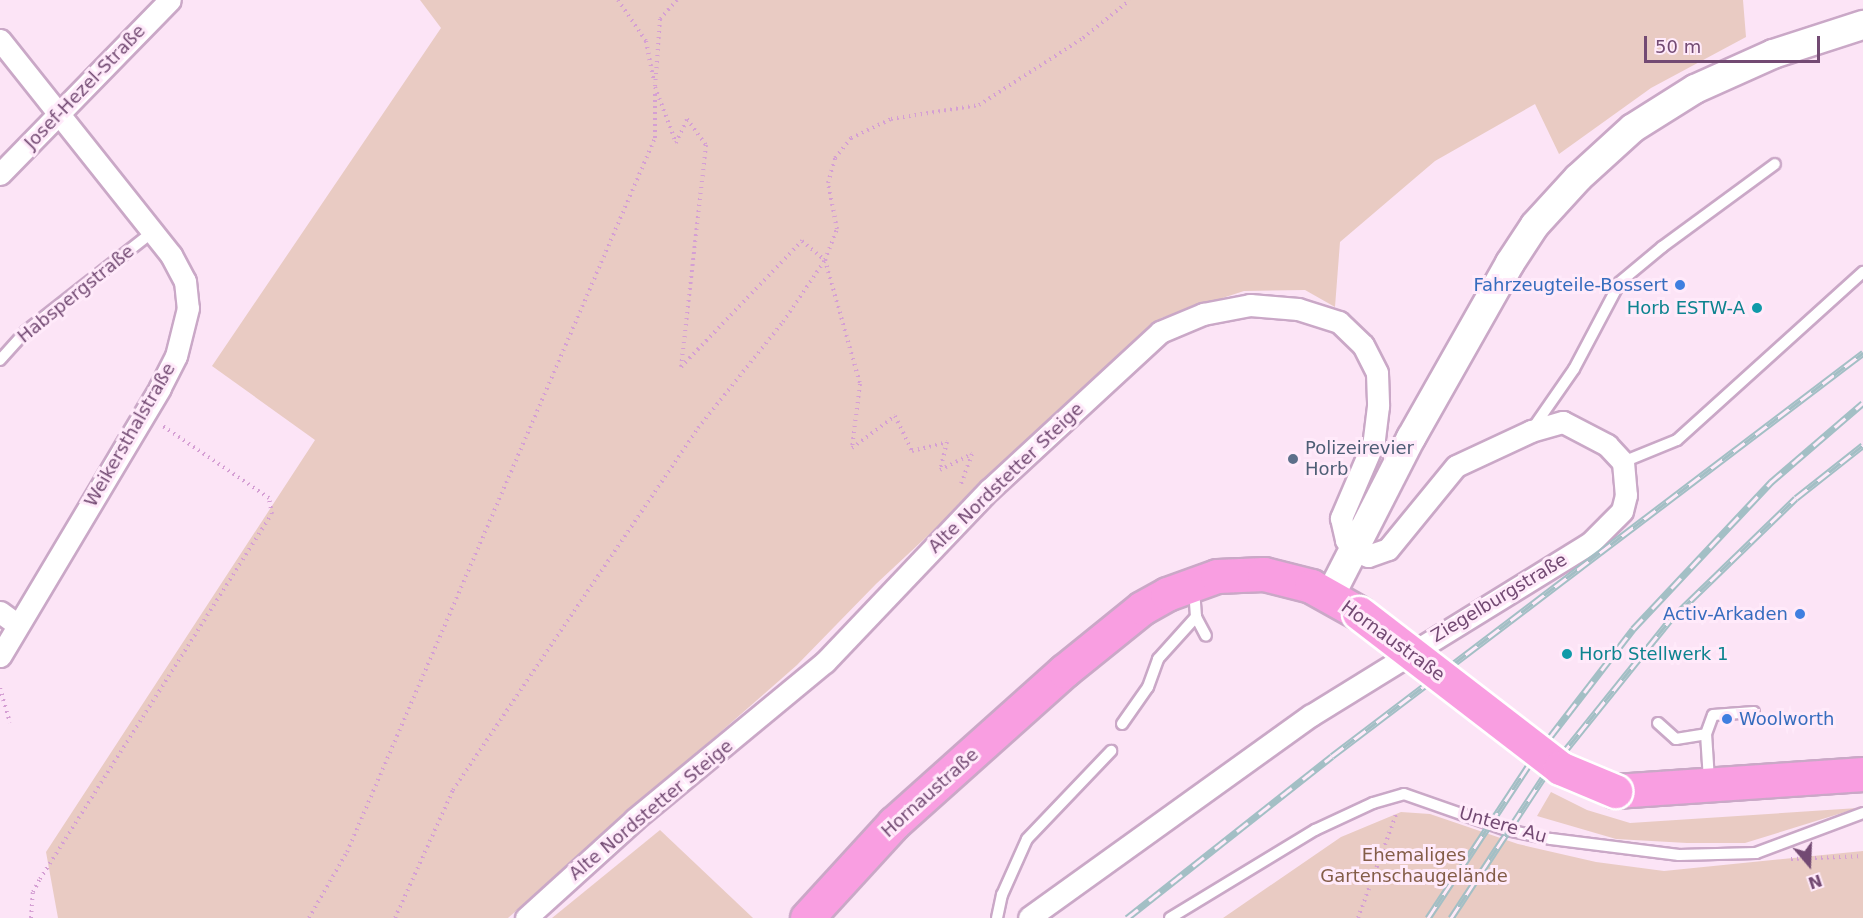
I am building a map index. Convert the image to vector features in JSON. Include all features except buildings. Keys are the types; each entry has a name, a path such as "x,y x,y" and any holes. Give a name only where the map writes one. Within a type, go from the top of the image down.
{"main road":[{"name":"Hornaustraße","path":"807,918 894,823 1064,671 1142,608 1194,583 1240,573 1292,579 1330,596 1359,613 1560,768 1615,791 1863,774"}],"street":[{"name":"Josef-Hezel-Straße","path":"0,174 170,0"},
{"path":"1330,596 1411,438 1510,263 1535,225 1578,178 1634,128 1695,89 1773,54 1863,25"},
{"name":"Weikersthalstraße","path":"0,40 154,231 185,280 188,308 176,356 0,656"},
{"name":"Alte Nordstetter Steige","path":"526,918 635,819 825,662 988,490 1160,332 1203,314 1250,305 1298,309 1339,322 1363,345 1377,374 1378,406 1374,441 1341,518 1346,540 1355,551"},
{"path":"1355,551 1368,556 1388,549 1456,466 1531,431 1563,422 1607,445 1623,462"},
{"name":"Ziegelburgstraße","path":"1029,918 1311,715 1590,543 1622,511 1626,495 1623,462"},
{"path":"0,612 18,625"}],"lane":[{"path":"1531,431 1574,369 1620,282 1662,247 1775,164"},
{"name":"Habspergstraße","path":"0,360 25,332 154,231"},
{"path":"1623,462 1677,440 1863,272"},
{"path":"1194,583 1197,618 1206,636"},
{"path":"1122,724 1148,687 1158,659 1197,618"},
{"path":"1709,786 1706,734 1713,715 1754,712"},
{"path":"1658,723 1676,739 1706,734"},
{"path":"997,918 1002,895 1027,839 1111,751"},
{"path":"1170,918 1315,830 1373,802 1404,794"},
{"name":"Untere Au","path":"1404,794 1507,830 1551,839 1679,855 1756,853 1863,813"}],"path":[{"path":"618,0 646,41 655,87 676,143 687,119 706,145 681,367 802,241 825,260 860,384 852,448 895,416 912,451 947,442 940,470 972,454 961,487 988,490"},
{"path":"309,918 347,852 655,138 655,87 660,19 677,0"},
{"path":"395,918 453,790 698,428 783,322 825,260 837,229 828,183 835,158 851,138 891,119 979,105 1083,38 1130,0"},
{"path":"31,918 33,892 40,879 272,514 269,498 263,493 144,414"},
{"path":"0,688 10,723"},
{"path":"1358,918 1404,794"},
{"path":"1756,853 1780,860 1863,856"}],"green space":[{"path":"420,0 1743,0 1746,37 1651,88 1559,154 1535,104 1435,161 1340,242 1335,307 1305,290 1244,291 1161,318 876,584 797,665 508,918 58,918 46,852 315,440 212,366 441,28"},
{"path":"1551,792 1587,810 1630,823 1858,808 1745,843 1687,843 1616,839 1537,816"},
{"name":"Ehemaliges Gartenschaugelände","path":"1401,812 1430,814 1518,844 1596,862 1664,871 1863,851 1863,918 1223,918 1341,837"},
{"path":"660,830 753,918 552,918"}],"railway":[{"path":"1127,918 1332,756 1863,353"},
{"path":"1428,918 1533,759 1633,629 1771,482 1863,403"},
{"path":"1451,918 1543,778 1670,620 1796,498 1863,445"}],"place":[{"name":"Fahrzeugteile-Bossert","path":"1680,285"},
{"name":"Horb ESTW-A","path":"1757,308"},
{"name":"Polizeirevier Horb","path":"1293,459"},
{"name":"Activ-Arkaden","path":"1800,614"},
{"name":"Horb Stellwerk 1","path":"1567,654"},
{"name":"Woolworth","path":"1727,719"}]}
